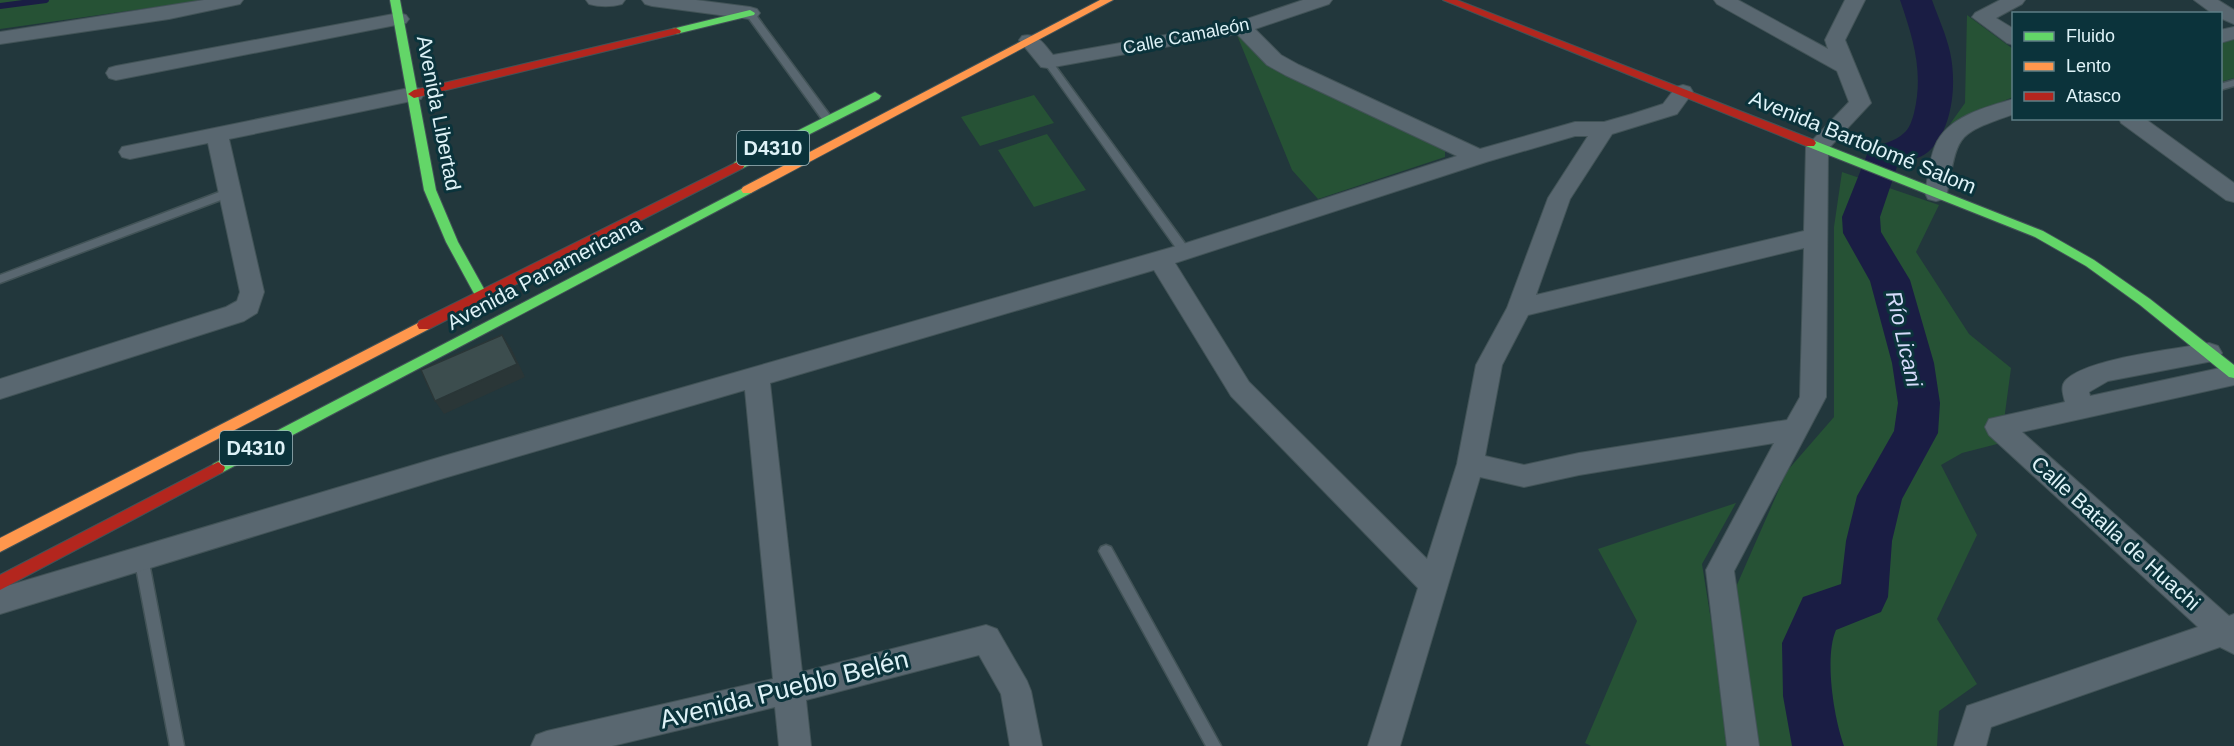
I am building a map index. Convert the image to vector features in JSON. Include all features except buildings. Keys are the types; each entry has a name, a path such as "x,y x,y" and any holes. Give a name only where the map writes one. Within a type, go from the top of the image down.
{"main road":[{"name":"Avenida Panamericana","path":"0,545 1108,0"},
{"name":"Avenida Bartolomé Salom","path":"1448,0 2039,234 2080,257 2217,351 2234,374"},
{"path":"414,94 746,7"},
{"name":"Avenida Libertad","path":"397,9 430,189 452,242 498,301"},
{"name":"Avenida Panamericana","path":"0,583 498,301 886,90"}],"street":[{"path":"0,38 169,13 233,0"},
{"path":"596,0 615,0"},
{"path":"652,0 746,7"},
{"name":"Calle Camaleón","path":"1048,62 1242,27 1322,0"},
{"path":"1724,0 1844,66"},
{"path":"1743,746 1720,570 1813,397 1817,147 1860,103 1835,40 1855,0"},
{"path":"2012,38 1982,17 2015,0"},
{"path":"2204,0 2234,18"},
{"path":"116,73 397,9"},
{"path":"1242,27 1274,60 1292,70 1478,157"},
{"path":"1029,40 1048,62"},
{"path":"0,600 756,376 1185,252 1478,157 1575,129 1604,129 1670,109 1683,92"},
{"path":"130,152 414,94"},
{"path":"1936,194 1944,151 1952,135 1965,126 2012,106"},
{"path":"2132,120 2234,194"},
{"path":"1383,746 1470,464 1489,365 1519,308 1559,198 1604,129"},
{"path":"0,389 235,314 248,306 252,292 217,135"},
{"path":"1519,308 1816,237"},
{"path":"1160,259 1240,389 1433,584"},
{"path":"2217,351 2102,372 2075,387 2079,408 2234,374"},
{"path":"756,376 791,689 795,746"},
{"name":"Calle Batalla de Huachi","path":"2079,408 1998,427 2231,633"},
{"path":"1470,464 1524,476 1579,464 1797,429"},
{"path":"1974,731 2231,633"},
{"name":"Avenida Pueblo Belén","path":"547,746 791,689 986,639 1016,691 1026,746"}],"lane":[{"path":"746,7 828,120"},
{"path":"1048,62 1185,252"},
{"path":"0,279 230,192"},
{"path":"1106,551 1214,746"},
{"path":"141,557 177,746"}],"green space":[{"path":"0,0 205,0 0,29"},
{"path":"1967,15 2012,48 2012,97 1950,124 1965,103"},
{"path":"1237,35 1276,70 1445,151 1445,157 1318,199 1292,170"},
{"path":"2234,39 2234,78 2222,82 2222,43"},
{"path":"1034,95 1054,123 980,146 961,117"},
{"path":"1047,134 1086,190 1034,207 998,150"},
{"path":"1842,172 1939,205 1916,252 1969,334 2011,368 2001,443 1962,453 1941,465 1977,535 1937,619 1977,684 1939,711 1937,746 1759,746 1736,587 1787,471 1834,417 1834,227"},
{"path":"1736,503 1702,564 1731,746 1591,746 1585,743 1637,621 1598,549"}],"waterway":[{"path":"0,6 46,0"},
{"name":"Río Licani","path":"1818,746 1808,696 1807,653 1810,631 1820,613 1864,597 1869,541 1880,496 1916,433 1919,403 1913,363 1890,280 1862,233 1861,217 1883,156 1903,150 1917,142 1926,129 1932,109 1935,93 1935,65 1930,41 1916,0"}],"traffic: fast":[{"path":"395,0 430,190 452,242 482,296"},
{"path":"676,31 750,13"},
{"path":"739,165 875,96"},
{"path":"1810,143 2039,234 2090,263 2145,302 2234,373"},
{"path":"218,468 747,190"}],"traffic: slow":[{"path":"747,190 1108,0"},
{"path":"0,545 424,325"}],"traffic: jam":[{"path":"1448,0 1810,143"},
{"path":"414,94 676,31"},
{"path":"424,325 739,165"},
{"path":"0,583 218,468"}]}
